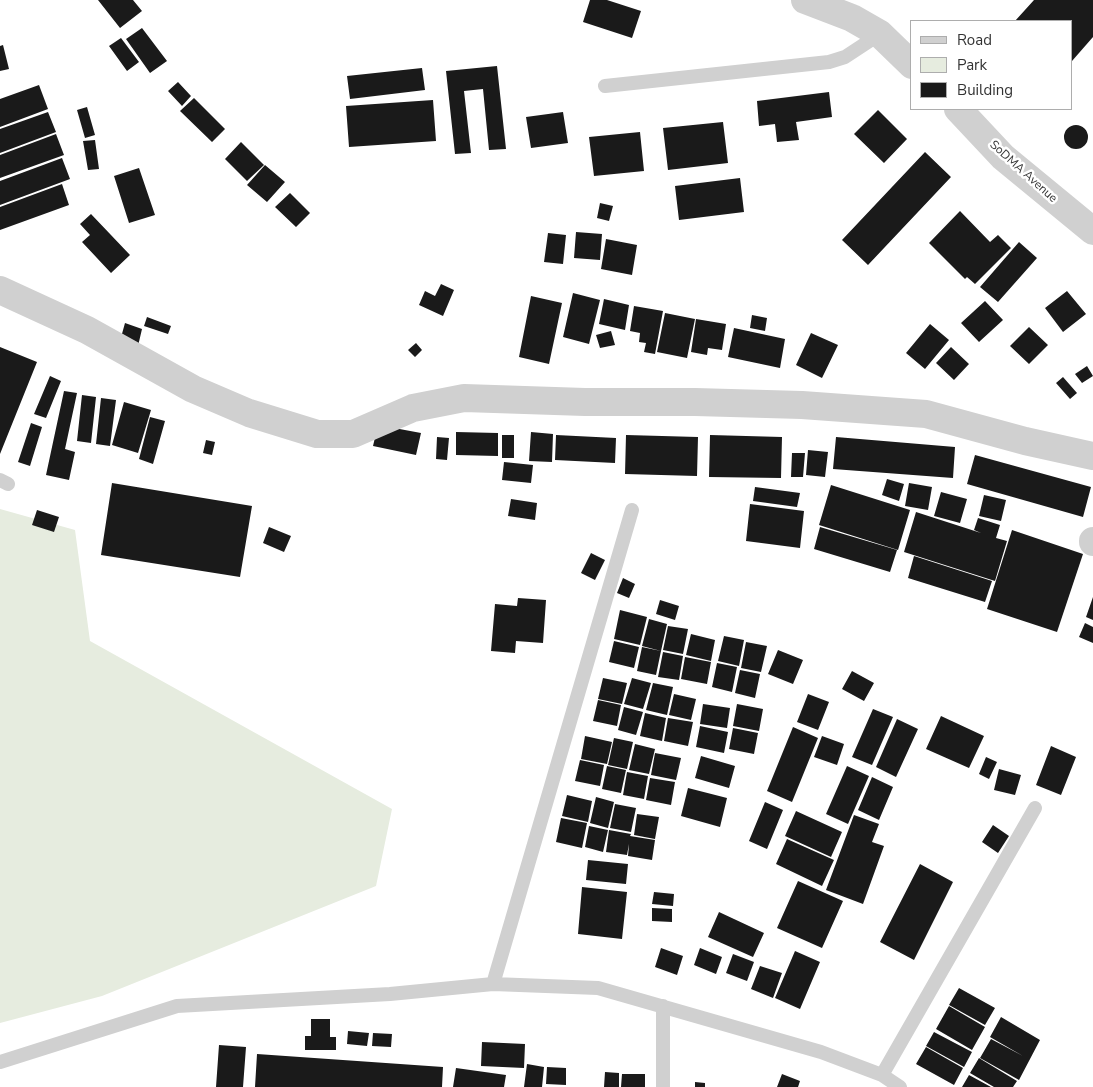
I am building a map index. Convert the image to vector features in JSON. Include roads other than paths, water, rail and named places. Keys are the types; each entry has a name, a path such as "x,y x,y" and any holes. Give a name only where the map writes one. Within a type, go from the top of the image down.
{"street":[{"path":"821,3 880,34 910,63"},
{"name":"SoDMA Avenue","path":"959,110 1003,156 1093,231"},
{"path":"0,290 87,330 193,389 249,413 317,434 353,434 413,408 464,398 585,402 773,404 926,414 1025,441 1093,456"}],"lane":[{"path":"605,86 829,62 845,57 880,34"},
{"path":"493,984 632,510"},
{"path":"882,1075 1035,808"},
{"path":"0,1062 177,1006 390,994 493,984 598,988 821,1052 882,1075 900,1087"},
{"path":"663,1006 663,1087"}]}
